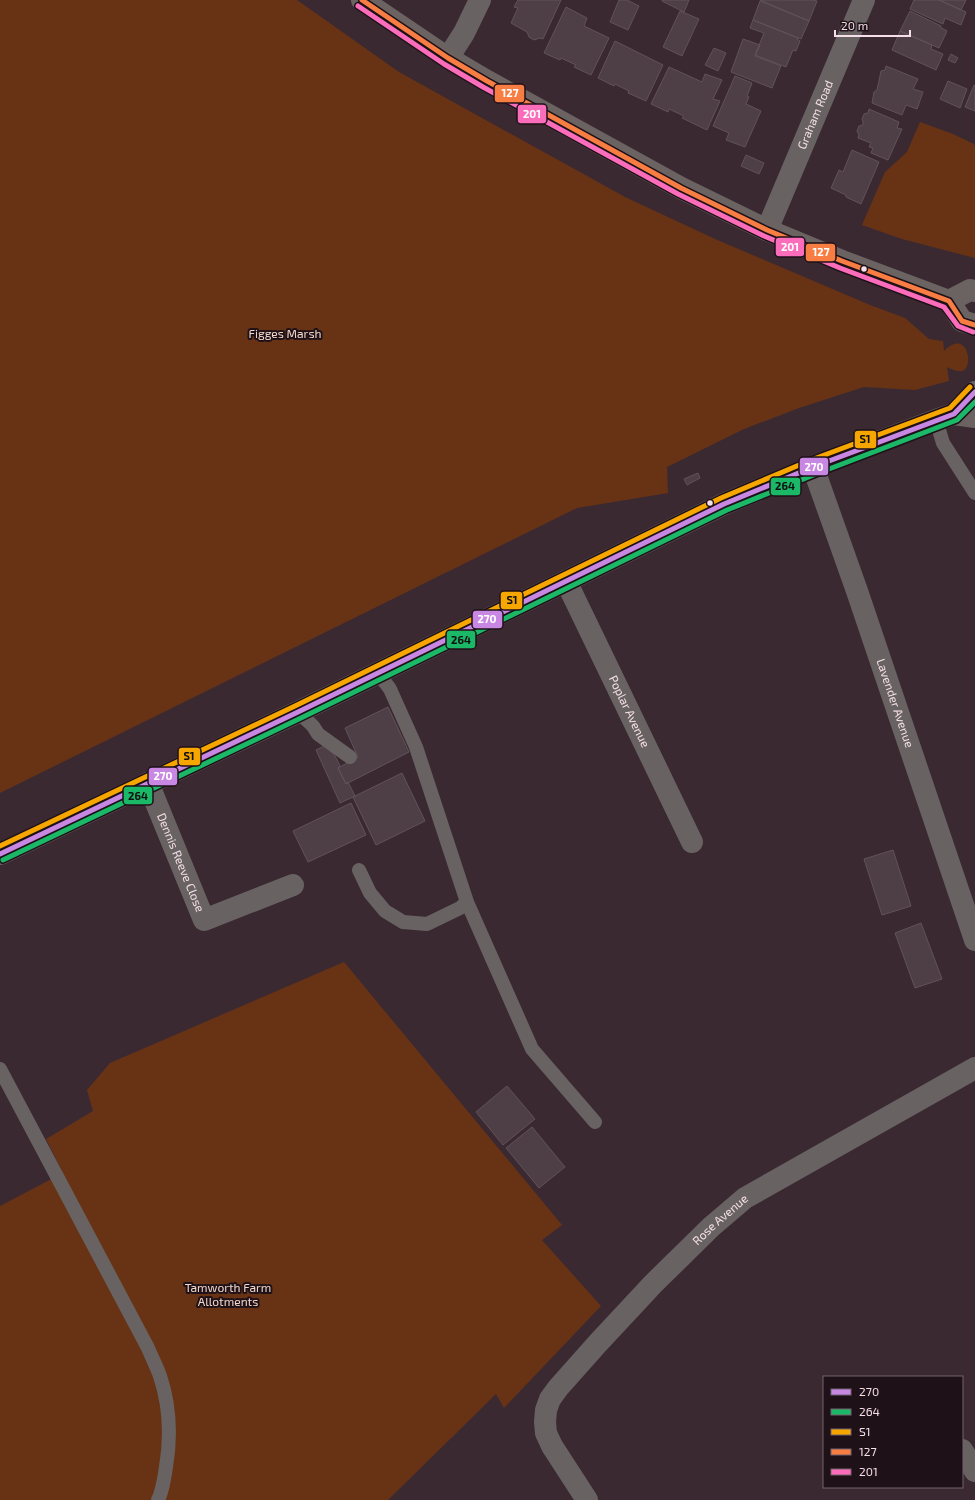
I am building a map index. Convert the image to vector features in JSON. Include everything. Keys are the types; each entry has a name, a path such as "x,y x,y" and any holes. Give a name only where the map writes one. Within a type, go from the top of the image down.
{"main road":[{"path":"362,0 448,58 605,147 682,188 767,230 842,261 949,301 962,321 975,325"},
{"path":"949,301 970,290 975,291"},
{"path":"0,854 298,712 724,504 813,467 945,417 975,392"},
{"path":"945,417 975,417"}],"street":[{"path":"448,58 464,33 480,0"},
{"name":"Graham Road","path":"767,230 864,0"},
{"name":"Lavender Avenue","path":"813,467 857,591 975,940"},
{"name":"Poplar Avenue","path":"566,581 692,842"},
{"name":"Dennis Reeve Close","path":"148,783 204,920 293,885"},
{"name":"Rose Avenue","path":"587,1500 552,1446 546,1433 546,1410 550,1399 558,1388 653,1284 711,1227 745,1198 975,1068"},
{"path":"963,1452 975,1471"}],"lane":[{"path":"945,417 943,443 975,493"},
{"path":"378,673 390,689 416,747 467,902 532,1049 595,1122"},
{"path":"298,712 313,726 318,734 350,757"},
{"path":"359,870 370,893 385,912 403,922 427,924 460,908 467,902"},
{"path":"0,1069 148,1348 160,1376 169,1413 170,1429 162,1492 158,1500"}],"green space":[{"name":"Figges Marsh","path":"0,0 297,0 399,72 625,197 715,239 870,305 905,318 929,339 943,341 944,351 952,345 958,343 966,350 968,363 966,368 962,371 956,371 947,367 949,381 915,390 864,387 799,408 744,429 667,467 668,493 577,508 0,793"},
{"path":"920,122 953,134 974,144 975,258 902,239 862,225 885,172 907,152"},
{"name":"Tamworth Farm Allotments","path":"344,962 562,1225 542,1240 601,1306 504,1408 496,1394 388,1500 0,1500 0,1206 63,1173 46,1139 93,1111 87,1090 110,1063"}],"building":[{"path":"518,0 561,0 543,39 540,38 534,40 529,37 527,32 511,23 518,8 514,7"},
{"path":"619,0 627,0 639,6 628,30 610,22"},
{"path":"662,0 689,0 684,12"},
{"path":"760,0 813,0 817,1 809,21"},
{"path":"914,0 939,0 966,12 961,25 945,18 943,24 910,9"},
{"path":"939,0 966,0 961,10"},
{"path":"760,1 809,21 801,39 753,20"},
{"path":"566,7 587,18 584,26 609,38 591,75 574,67 576,65 561,58 560,60 544,53"},
{"path":"680,11 699,19 682,56 663,47"},
{"path":"910,11 941,26 940,27 947,31 939,48 900,31"},
{"path":"753,20 798,38 797,39 800,41 796,51 793,50 786,67 755,55 764,33 750,28"},
{"path":"900,31 932,45 931,49 943,54 936,70 892,50"},
{"path":"743,39 760,45 755,56 781,66 772,88 731,72"},
{"path":"615,41 663,65 646,101 628,93 629,91 615,84 614,86 598,78"},
{"path":"714,48 726,53 718,71 705,65"},
{"path":"951,54 958,58 955,63 948,60"},
{"path":"886,66 918,79 913,89 923,92 917,109 906,105 902,115 872,103 874,92 877,90 881,71 885,70"},
{"path":"669,67 702,82 705,74 722,80 713,99 720,101 707,130 682,118 684,116 669,109 668,112 651,104"},
{"path":"735,76 752,83 747,96 749,97 746,104 761,111 745,147 726,140 729,133 713,126"},
{"path":"948,81 967,89 960,108 940,99"},
{"path":"974,85 975,86 975,111 965,107"},
{"path":"869,109 899,122 897,128 902,129 888,160 871,153 873,148 869,147 871,143 858,138 859,135 857,131 859,126 863,125 862,119 864,114 868,113"},
{"path":"852,150 879,162 861,204 831,188 839,170 843,172"},
{"path":"746,155 764,163 759,174 741,166"},
{"path":"698,473 700,478 687,485 684,479"},
{"path":"388,707 409,752 346,784 338,768 358,757 345,728"},
{"path":"324,746 334,754 340,766 338,768 346,784 348,782 355,796 340,803 316,750"},
{"path":"402,773 425,821 376,845 353,797"},
{"path":"351,803 366,835 308,862 293,831"},
{"path":"893,850 911,906 882,915 864,859"},
{"path":"921,923 942,979 915,988 895,933"},
{"path":"507,1086 535,1119 503,1145 476,1112"},
{"path":"532,1127 565,1167 539,1188 506,1148"}],"transit line":[{"name":"127","path":"362,0 448,58 487,81 681,188 767,230 842,261 949,301 962,321 975,325"},
{"name":"201","path":"358,6 444,64 483,87 678,194 764,236 840,268 944,307 958,326 973,332"},
{"name":"S1","path":"0,846 295,706 721,498 811,460 950,408 970,387"},
{"name":"270","path":"0,854 298,712 724,504 813,467 954,414 975,392"},
{"name":"264","path":"3,860 301,718 727,510 957,420 975,402"}]}
